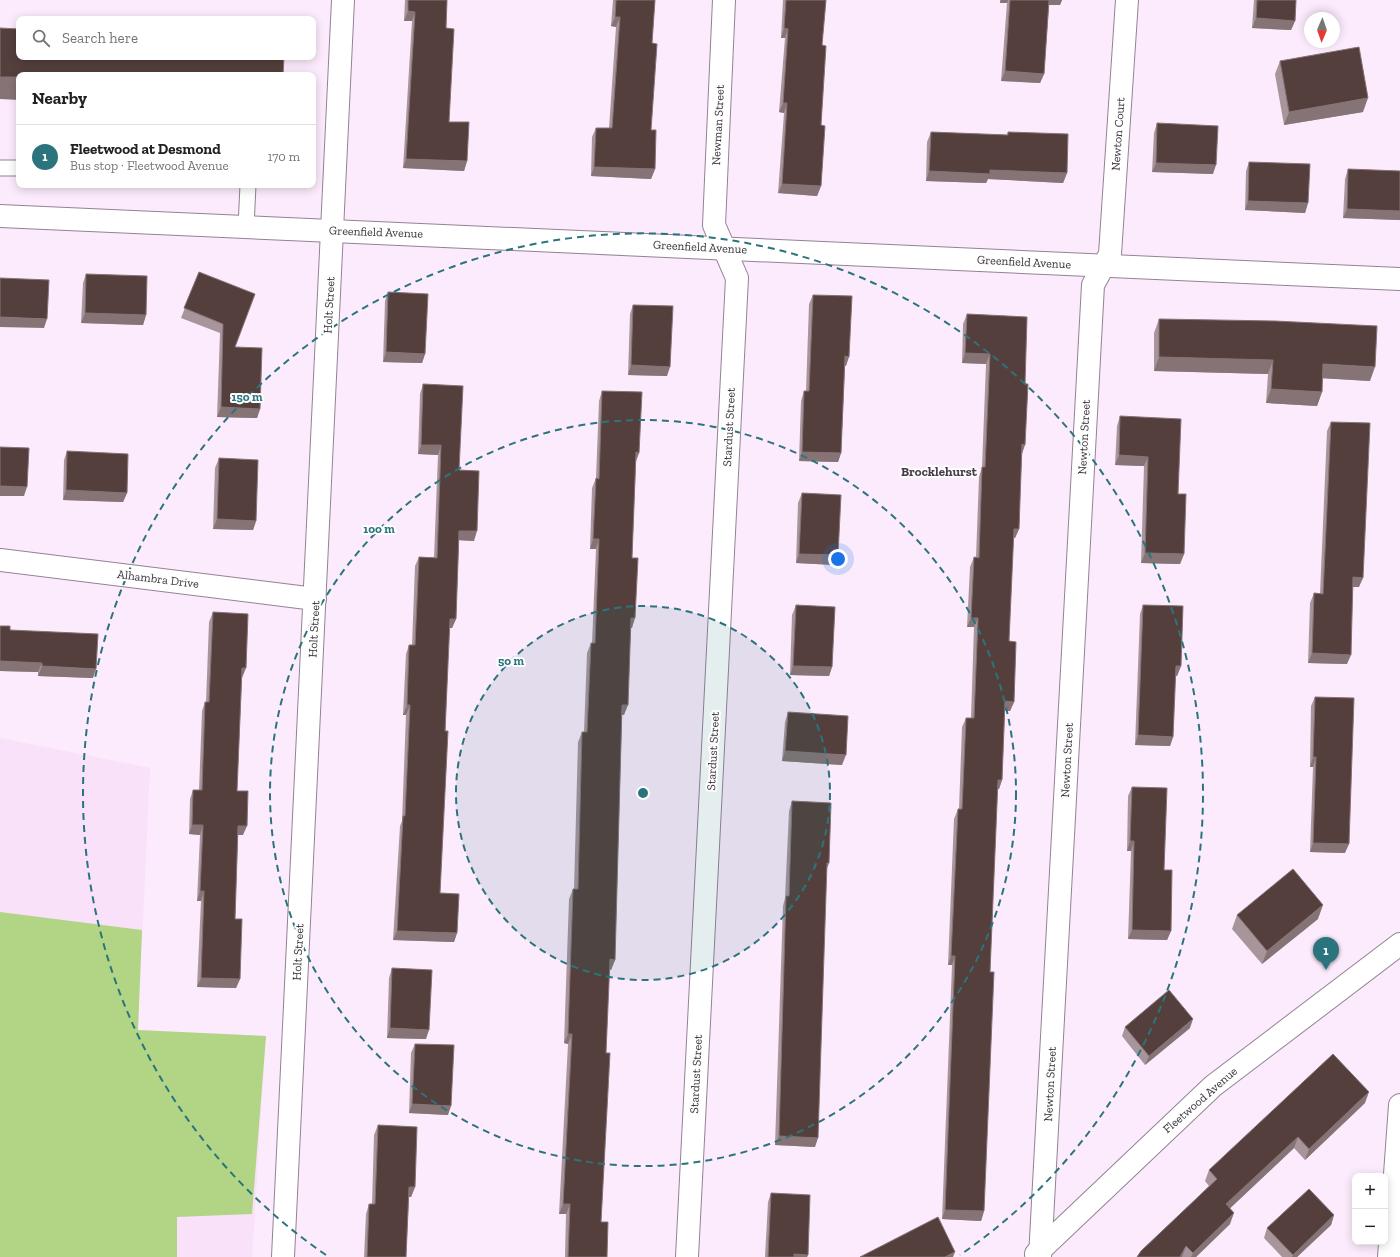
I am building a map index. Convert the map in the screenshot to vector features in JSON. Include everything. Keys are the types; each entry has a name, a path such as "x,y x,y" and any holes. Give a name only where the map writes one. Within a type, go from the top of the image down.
{"street":[{"name":"Holt Street","path":"283,1257 316,599 343,0"},
{"name":"Newman Street","path":"723,248 714,225 724,0"},
{"name":"Newton Court","path":"1104,266 1110,254 1127,0"},
{"name":"Greenfield Avenue","path":"0,216 1400,279"},
{"name":"Stardust Street","path":"687,1257 737,278 723,248"},
{"name":"Newton Street","path":"1038,1254 1092,285 1104,266"},
{"name":"Alhambra Drive","path":"0,560 316,599"},
{"name":"Fleetwood Avenue","path":"1038,1254 1212,1086 1400,944"},
{"path":"1389,1257 1400,1104"}],"lane":[{"path":"0,168 16,168"},
{"path":"246,227 248,188"}],"shaded area":[{"path":"0,738 150,768 138,1030 266,1036 252,1257 0,1257"}],"green space":[{"path":"0,912 142,930 138,1030 266,1036 252,1214 177,1217 177,1257 0,1257"}],"building":[{"path":"408,0 447,0 446,28 454,29 449,122 469,122 467,161 406,159 415,12 408,11"},
{"path":"616,0 655,0 652,43 657,44 651,130 656,130 655,169 594,167 596,128 612,128 620,17 615,17"},
{"path":"786,0 826,0 822,45 826,46 821,125 825,126 821,186 782,184 787,103 783,103 788,29 784,28"},
{"path":"1010,0 1049,0 1044,74 1005,71"},
{"path":"1257,0 1296,0 1295,21 1256,18"},
{"path":"0,28 16,29 16,60 284,60 283,72 16,72 16,77 0,77"},
{"path":"1359,47 1368,98 1289,112 1280,61"},
{"path":"1157,123 1218,126 1216,165 1156,163"},
{"path":"931,132 1008,135 1008,132 1068,134 1067,173 990,170 990,174 929,171"},
{"path":"1249,162 1310,164 1308,203 1248,201"},
{"path":"1348,169 1400,171 1400,211 1347,209"},
{"path":"199,272 255,294 235,347 262,348 260,409 221,407 223,324 184,308"},
{"path":"86,274 147,276 146,315 85,313"},
{"path":"0,278 49,280 47,319 0,317"},
{"path":"388,292 428,294 425,354 386,352"},
{"path":"813,295 852,296 849,357 845,356 841,453 802,452 804,391 809,391"},
{"path":"633,305 673,306 670,367 631,365"},
{"path":"967,314 1027,317 1025,384 1028,384 1025,445 1022,444 1019,529 1014,529 1009,641 1016,642 1014,702 1005,701 1002,780 998,780 990,972 994,972 984,1211 945,1210 955,956 951,956 958,809 962,809 966,718 974,718 978,618 971,618 974,557 979,558 982,467 985,467 990,354 965,353"},
{"path":"1159,319 1275,321 1377,326 1375,367 1323,364 1322,392 1271,389 1273,360 1159,357"},
{"path":"423,384 463,386 459,470 479,471 477,531 459,531 456,619 450,619 445,731 448,731 440,893 459,894 457,933 397,931 403,816 405,816 410,705 407,705 409,645 415,645 419,557 437,558 441,445 421,445"},
{"path":"602,391 642,392 639,453 636,452 632,558 638,558 635,618 631,618 628,705 622,705 615,960 610,959 606,1053 610,1053 601,1222 608,1222 607,1257 568,1257 570,1204 563,1204 572,1034 568,1034 573,889 578,889 582,732 587,732 591,643 595,643 599,539 593,539 596,478 599,479"},
{"path":"1120,416 1181,419 1178,494 1186,494 1184,554 1145,553 1148,457 1119,455"},
{"path":"1331,422 1370,423 1363,578 1353,577 1351,655 1312,653 1314,593 1323,594"},
{"path":"0,447 29,448 27,487 0,486"},
{"path":"67,451 128,454 127,493 66,490"},
{"path":"219,458 258,460 256,521 217,519"},
{"path":"802,493 841,495 838,555 799,554"},
{"path":"796,605 835,607 832,667 793,666"},
{"path":"1143,605 1183,606 1181,666 1176,666 1173,737 1138,735"},
{"path":"213,612 248,614 246,668 242,668 237,791 248,791 247,826 238,826 235,919 242,919 240,979 201,978 204,891 200,891 203,825 192,825 193,790 202,790 205,702 209,702"},
{"path":"0,626 10,626 10,630 98,634 96,669 42,666 42,663 0,661"},
{"path":"1315,697 1354,698 1349,844 1313,843 1316,757 1313,757"},
{"path":"788,712 848,716 846,755 785,751"},
{"path":"1132,787 1167,788 1164,870 1172,870 1171,931 1132,930 1134,841 1130,841"},
{"path":"792,801 831,803 829,863 827,863 818,1138 779,1136 786,896 789,896"},
{"path":"1293,869 1323,905 1267,951 1237,915"},
{"path":"392,968 432,970 429,1030 390,1028"},
{"path":"1169,990 1193,1019 1149,1056 1125,1027"},
{"path":"415,1044 454,1045 451,1106 412,1104"},
{"path":"1333,1054 1369,1092 1309,1149 1298,1137 1226,1204 1234,1213 1193,1253 1186,1246 1180,1257 1137,1257 1141,1251 1217,1179 1209,1170"},
{"path":"378,1125 417,1127 415,1187 409,1187 406,1257 367,1257 369,1204 375,1204"},
{"path":"1309,1189 1334,1215 1293,1255 1267,1228"},
{"path":"771,1193 810,1195 808,1255 794,1254 794,1257 768,1257"},
{"path":"938,1217 955,1252 945,1257 860,1257"}],"place":[{"name":"Fleetwood at Desmond","path":"1326,970"}],"district":[{"name":"Brocklehurst","path":"939,471"}]}
